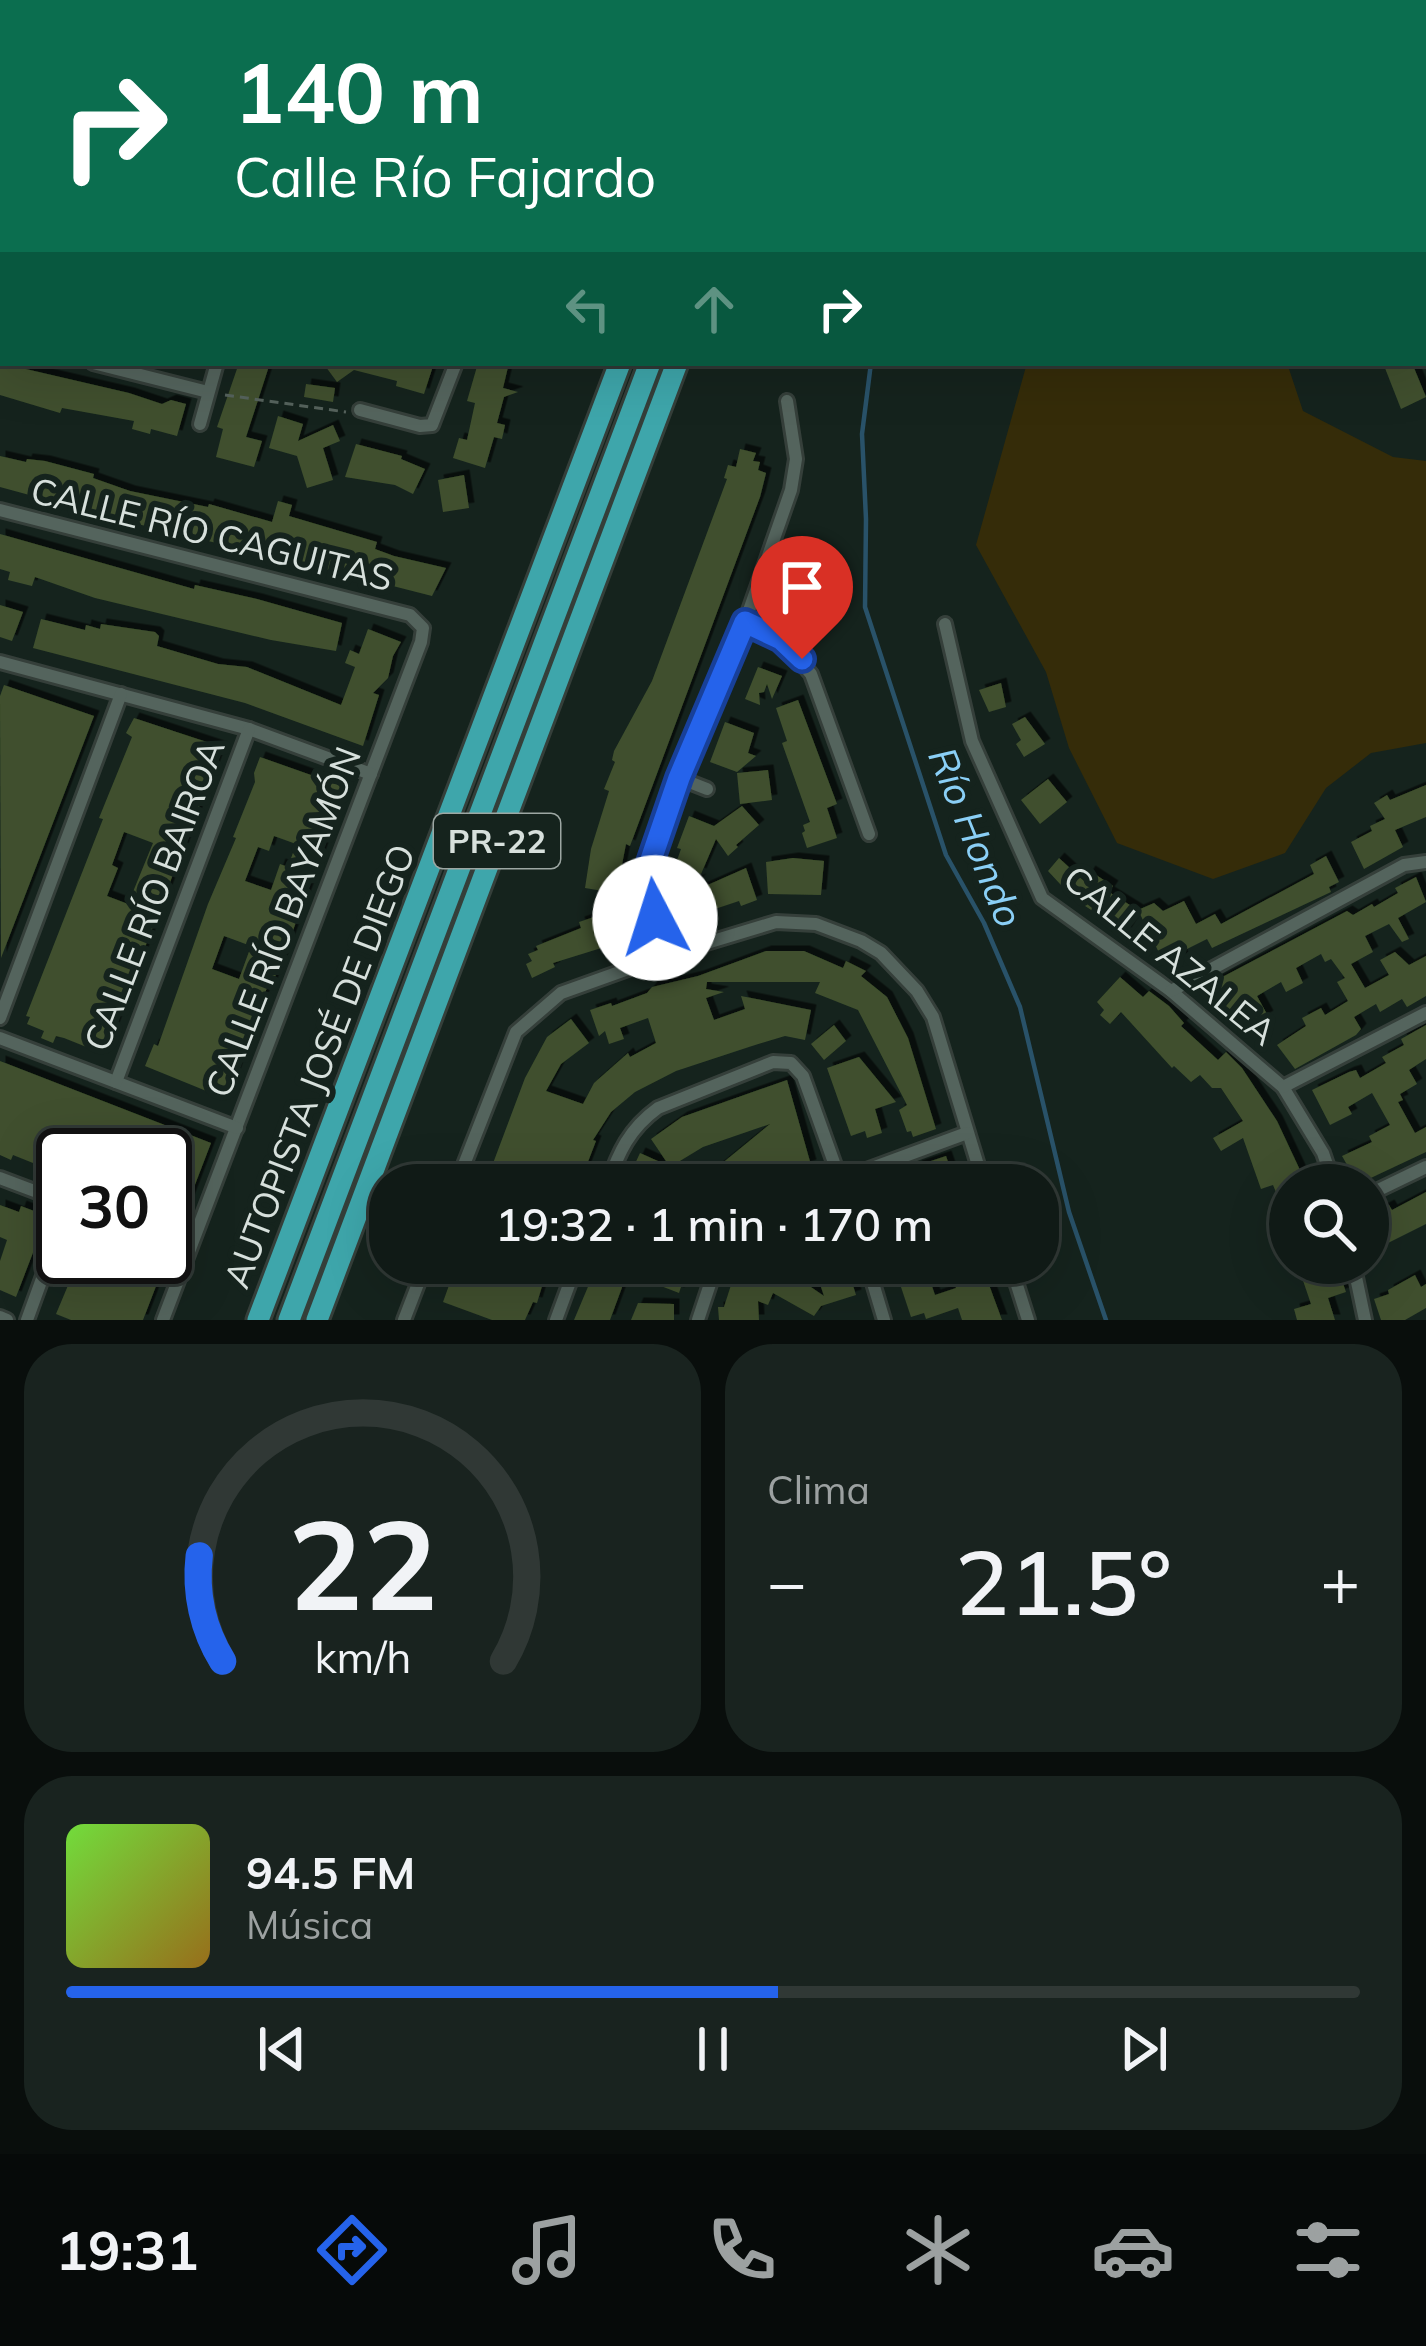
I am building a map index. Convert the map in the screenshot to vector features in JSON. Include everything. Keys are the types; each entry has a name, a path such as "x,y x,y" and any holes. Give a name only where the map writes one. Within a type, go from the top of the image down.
{"highway":[{"name":"AUTOPISTA JOSÉ DE DIEGO","path":"258,1320 619,366"},
{"path":"289,1320 649,366"},
{"name":"PR-22","path":"317,1320 676,366"}],"street":[{"path":"105,366 208,392"},
{"path":"200,424 216,366"},
{"path":"360,410 431,425 455,366"},
{"path":"667,955 644,880 791,490 796,459 787,401"},
{"name":"CALLE RÍO CAGUITAS","path":"0,510 410,615"},
{"name":"CALLE RÍO BAYAMÓN","path":"163,1320 421,642 423,628 410,615"},
{"path":"745,622 781,639 812,674 869,834"},
{"name":"CALLE AZALEA","path":"945,624 972,741 1042,898 1171,991 1283,1087 1327,1164"},
{"path":"0,662 249,729 371,774"},
{"path":"0,1018 121,694"},
{"name":"CALLE RÍO BAIROA","path":"116,1082 249,729"},
{"path":"679,778 707,789"},
{"path":"1171,991 1404,865 1426,862"},
{"path":"465,1164 516,1032 562,993 776,922 816,925 861,940 899,969 933,1017 977,1164"},
{"path":"1283,1087 1426,1013"},
{"path":"0,1038 237,1128"},
{"path":"616,1164 628,1134 658,1108 773,1062 791,1063 803,1076 830,1164"},
{"path":"886,1164 967,1133"},
{"path":"1389,1184 1426,1166"},
{"path":"0,1178 36,1192"},
{"path":"27,1320 40,1284"},
{"path":"418,1284 405,1316 425,1320"},
{"path":"556,1320 570,1284"},
{"path":"698,1320 710,1284"},
{"path":"872,1284 880,1318"},
{"path":"1017,1284 1028,1320"},
{"path":"1357,1284 1365,1320"}],"path":[{"path":"208,392 340,412 360,410"}],"shaded area":[{"path":"1026,366 1288,366 1303,411 1393,457 1426,461 1426,743 1371,753 1326,788 1285,853 1213,879 1117,843 1069,748 1046,672 976,545"}],"building":[{"path":"0,366 13,366 162,404 171,400 186,404 177,436 132,429 134,421 62,408 60,413 0,395"},
{"path":"238,366 269,366 246,437 262,441 254,467 216,457 223,429 217,427"},
{"path":"325,366 433,366 424,394 354,370 337,382"},
{"path":"477,366 508,366 503,388 518,392 504,397 497,423 505,425 502,439 494,437 485,468 453,458 459,438 467,440 475,403 467,401"},
{"path":"1384,366 1413,366 1426,397 1401,409"},
{"path":"306,384 335,388 333,402 304,397"},
{"path":"278,416 303,424 298,441 333,425 340,441 323,448 333,480 307,488 297,456 269,448"},
{"path":"356,444 402,456 425,469 413,494 395,485 345,477"},
{"path":"740,449 756,453 753,461 760,462 758,470 766,473 760,497 630,846 626,844 620,875 615,882 605,881 603,891 585,888 614,751 652,681 727,479 728,465 736,467"},
{"path":"0,456 45,461 94,474 93,478 130,491 209,504 272,522 278,501 292,505 289,516 377,542 375,549 394,556 446,568 432,596 389,585 392,572 370,567 367,579 125,521 0,487"},
{"path":"464,475 469,508 443,512 438,480"},
{"path":"0,534 194,589 195,585 257,599 342,623 336,651 95,598 35,577 32,586 8,580 10,572 0,569"},
{"path":"0,605 23,612 12,641 0,637"},
{"path":"41,619 85,630 86,625 100,629 101,624 155,632 157,646 218,664 247,667 341,705 355,667 345,663 350,650 359,654 368,629 401,642 388,678 373,693 379,695 363,746 245,703 33,648"},
{"path":"758,667 782,676 772,699 767,684 759,693 760,705 745,699"},
{"path":"1001,683 1006,707 989,712 979,690"},
{"path":"4,685 94,716 1,958 0,696"},
{"path":"798,700 837,804 827,808 837,838 807,848 802,833 803,825 810,822 782,743 787,741 776,708"},
{"path":"1025,717 1045,744 1024,757 1012,724"},
{"path":"134,718 222,747 104,1054 64,1038 56,1036 53,1043 41,1038 44,1031 27,1024 30,1017 26,1016 132,737 126,733","holes":["124,832 153,843 128,904 107,896"]},
{"path":"725,722 754,733 748,753 756,756 737,772 710,762"},
{"path":"260,757 345,787 226,1099 145,1066 154,1044 158,1046 236,838","holes":["274,836 296,844 288,867 280,864 271,890 245,881 258,847 269,851","224,936 251,946 239,979 212,969"]},
{"path":"768,770 772,800 740,804 737,773"},
{"path":"1048,779 1067,802 1040,824 1021,800"},
{"path":"1426,785 1426,817 1395,830 1403,847 1364,869 1351,842 1385,819 1374,803"},
{"path":"742,806 759,825 728,856 716,839 701,874 676,863 689,816 714,826"},
{"path":"1326,856 1339,882 1329,887 1331,892 1212,948 1207,939 1181,952 1183,958 1166,967 1139,912 1126,933 1073,898 1048,871 1059,858 1084,881 1090,871 1113,886 1109,892 1138,910 1154,903 1163,911 1184,901 1196,924 1215,914 1221,924 1314,874 1310,865"},
{"path":"824,861 821,895 768,894 766,862"},
{"path":"746,868 757,900 741,906 739,901 679,921 669,891 701,879 690,889 696,887 694,891"},
{"path":"1416,877 1426,902 1398,918 1409,939 1402,942 1389,924 1365,936 1373,952 1351,964 1365,988 1389,975 1380,960 1395,952 1409,965 1426,956 1426,996 1407,1007 1402,999 1380,1012 1376,1004 1354,1017 1361,1029 1356,1035 1295,1069 1277,1045 1306,1026 1302,1018 1321,1008 1325,1015 1348,1001 1337,982 1345,978 1321,954 1296,968 1303,983 1286,992 1281,982 1257,996 1268,1016 1240,1031 1211,983 1347,911 1353,915 1374,907"},
{"path":"630,905 640,936 553,963 555,967 532,978 526,964 532,961 528,954 538,950 536,946 581,928 579,922"},
{"path":"766,951 804,951 843,968 846,961 866,971 861,976 887,997 908,1038 936,1129 913,1137 907,1132 899,1110 907,1105 858,1010 815,993 820,982 707,982 706,989 724,992 706,998 714,1020 745,1009 741,996 811,1010 805,1040 785,1036 752,1046 676,1071 635,1092 611,1112 593,1140 587,1164 493,1164 525,1078 547,1037 571,1019 589,1043 561,1064 546,1091 583,1104 594,1083 628,1053 630,1057 656,1043 648,1018 620,1028 624,1039 609,1044 605,1031 599,1036 590,1010"},
{"path":"1120,977 1143,997 1149,991 1169,1006 1184,1023 1181,1026 1218,1060 1226,1052 1277,1121 1297,1164 1269,1164 1269,1186 1261,1189 1243,1138 1221,1151 1213,1138 1243,1121 1221,1088 1212,1088 1200,1075 1191,1082 1121,1012 1110,1024 1100,1015 1104,1010 1097,1002"},
{"path":"834,1025 846,1041 824,1060 811,1044"},
{"path":"1426,1025 1426,1059 1409,1070 1417,1084 1400,1094 1403,1100 1398,1102 1415,1133 1426,1127 1426,1152 1389,1169 1389,1164 1347,1164 1342,1156 1372,1142 1369,1136 1390,1125 1372,1093 1348,1107 1352,1114 1330,1125 1312,1090 1356,1070 1360,1078 1386,1063 1382,1057 1404,1045 1401,1039"},
{"path":"859,1057 896,1102 875,1109 882,1133 867,1138 865,1131 851,1136 827,1068"},
{"path":"0,1061 172,1128 36,1128 36,1164 0,1155"},
{"path":"787,1080 811,1164 721,1164 770,1124 668,1164 651,1139 682,1117"},
{"path":"192,1136 211,1143 192,1192"},
{"path":"640,1153 665,1164 635,1164"},
{"path":"946,1156 949,1164 922,1164"},
{"path":"1426,1192 1426,1224 1389,1242 1389,1205 1392,1210"},
{"path":"0,1205 36,1212 36,1245 16,1297 0,1290 0,1261 7,1240 0,1237"},
{"path":"1415,1275 1421,1287 1426,1284 1426,1308 1405,1320 1381,1320 1374,1299"},
{"path":"69,1284 157,1284 143,1320 71,1320 56,1314"},
{"path":"449,1284 543,1284 525,1320 492,1320 443,1302"},
{"path":"589,1284 623,1284 610,1320 574,1320"},
{"path":"656,1284 682,1284 679,1293"},
{"path":"731,1284 807,1284 824,1296 820,1284 853,1284 856,1295 821,1306 814,1316 773,1293 768,1305 758,1301 759,1320 719,1320 718,1307 724,1307"},
{"path":"900,1284 931,1284 935,1295 956,1288 955,1284 989,1284 1002,1320 962,1320 958,1308 926,1319 924,1313 911,1317"},
{"path":"1304,1284 1343,1284 1346,1292 1328,1298 1335,1320 1297,1320 1294,1309 1311,1304"},
{"path":"638,1303 674,1304 674,1320 631,1320"}],"waterway":[{"name":"Río Hondo","path":"871,366 862,434 865,607 946,855 984,923 1020,1007 1069,1212 1106,1320"}],"route":[{"path":"655,918 644,880 679,778 745,622 781,639 802,659"}]}
